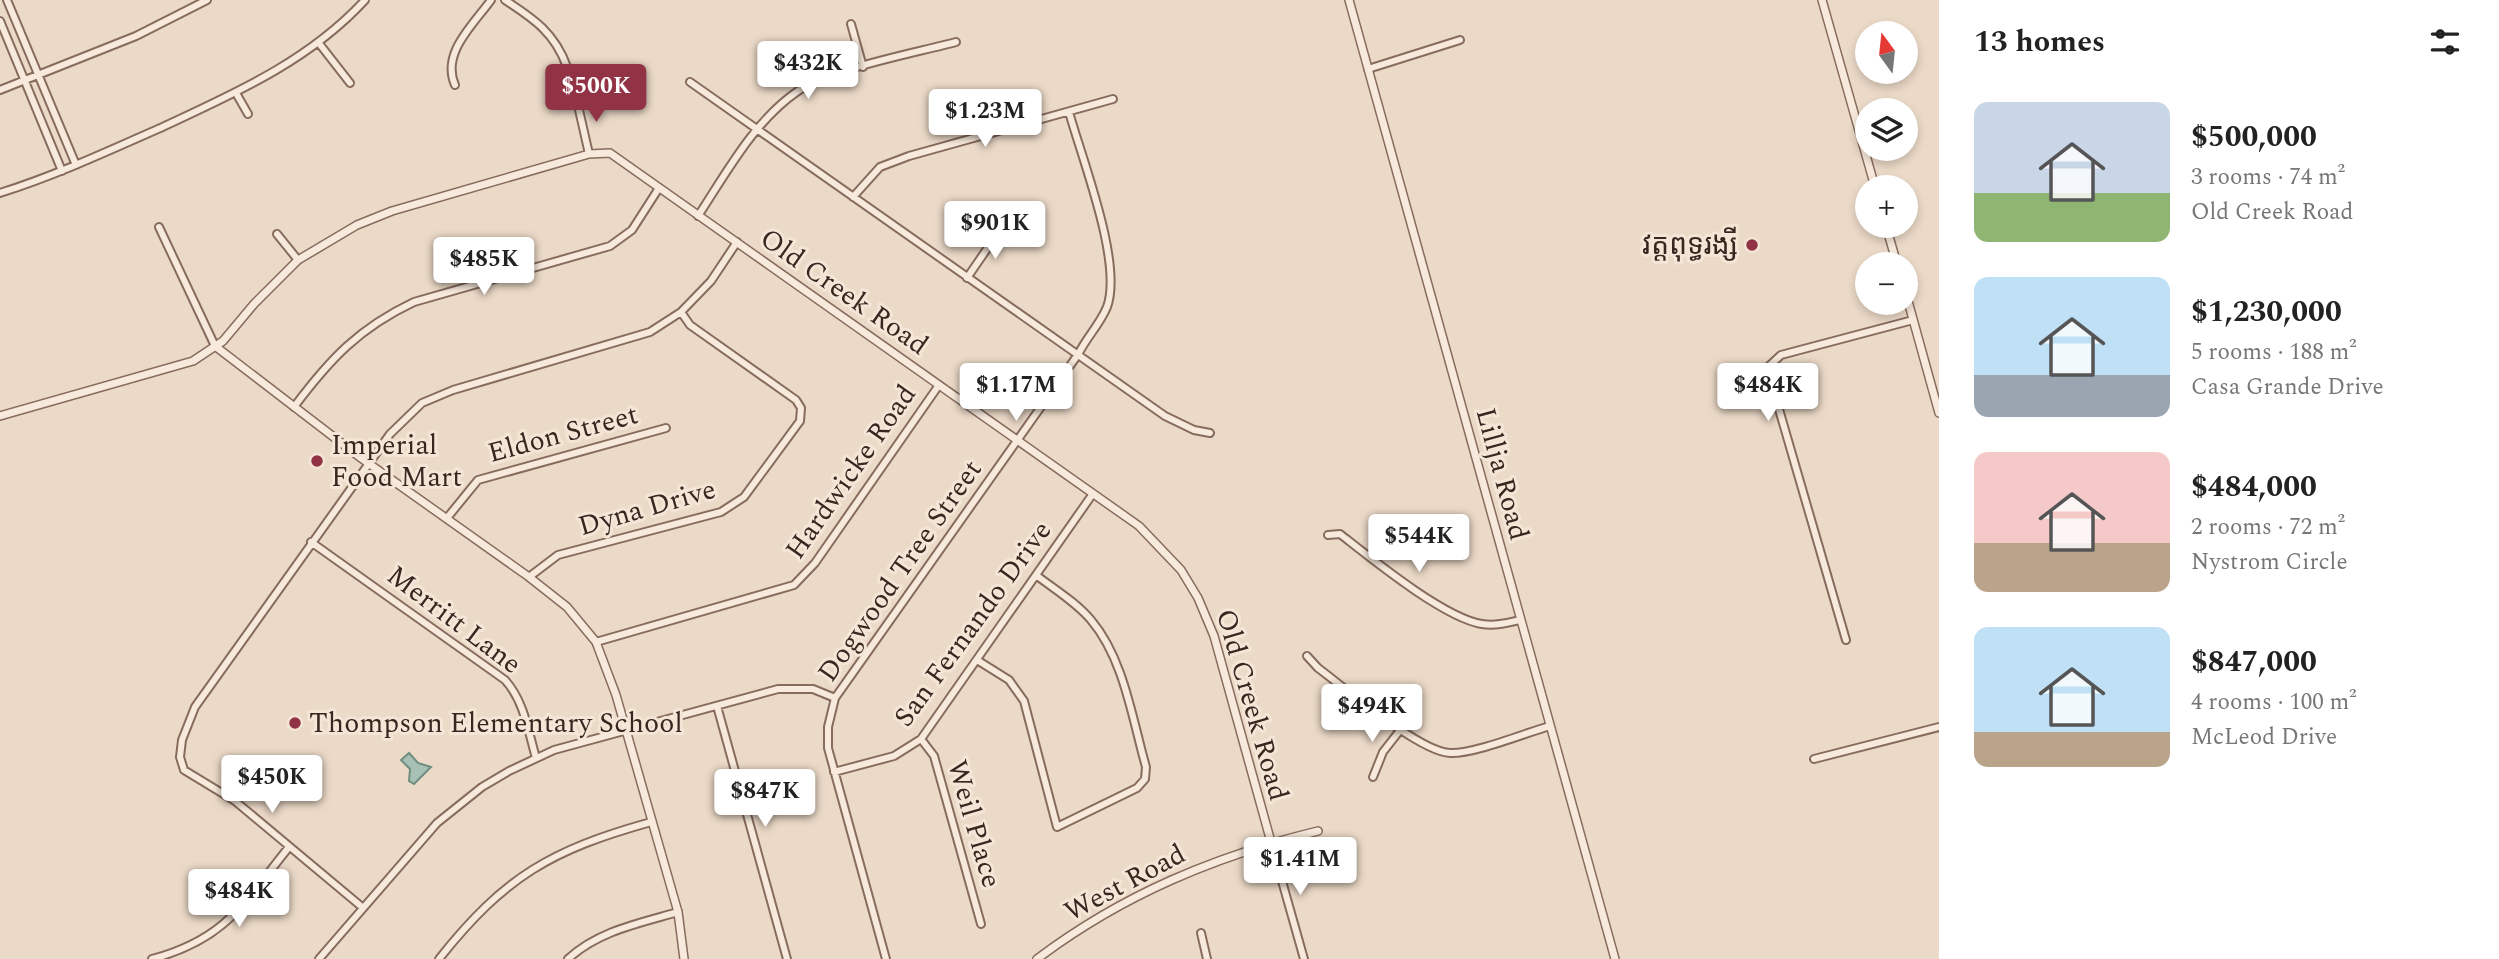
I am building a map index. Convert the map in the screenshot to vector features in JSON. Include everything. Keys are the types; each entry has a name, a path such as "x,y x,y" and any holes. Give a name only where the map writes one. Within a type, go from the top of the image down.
{"street":[{"path":"7,0 76,165"},
{"path":"0,90 136,36 207,0"},
{"path":"0,193 76,165 269,76 317,42 365,0"},
{"path":"455,85 450,74 451,57 491,0"},
{"path":"505,0 542,24 554,38 567,67"},
{"name":"Lillja Road","path":"1349,0 1615,959"},
{"path":"1822,0 1872,175"},
{"path":"0,21 62,171"},
{"path":"851,24 863,67"},
{"path":"1368,69 1460,40"},
{"path":"317,42 350,83"},
{"path":"698,216 758,127 800,90 863,67 956,42"},
{"path":"690,82 758,127 967,278 1079,353 1165,416 1194,430 1210,433"},
{"path":"236,93 248,114"},
{"path":"853,197 880,167 1113,99"},
{"path":"0,416 193,361 215,346 298,260 357,225 392,211 589,154 577,101"},
{"name":"Dogwood Tree Street","path":"886,959 828,748 828,727 835,698 1079,353 1107,307 1111,269 1069,112"},
{"name":"Old Creek Road","path":"589,154 610,153 1139,526 1181,570 1198,598 1214,636 1270,842"},
{"path":"294,407 327,363 363,330 388,314 414,302 610,247 632,230 659,188"},
{"path":"159,227 215,346 369,463 530,577 567,607 596,642 678,912 684,959"},
{"path":"967,278 1000,230"},
{"path":"277,234 298,260"},
{"path":"362,907 235,801 184,770 180,757 195,707 311,542 369,463 409,415 438,394 634,339 681,312 711,281 737,242"},
{"name":"Dyna Drive","path":"530,577 558,555 721,512 735,505 744,497 800,421 802,408 796,400 690,325 681,312"},
{"path":"1912,315 1939,413"},
{"path":"1846,640 1767,368 1782,355 1913,320"},
{"name":"Hardwicke Road","path":"596,642 794,586 815,563 939,385"},
{"name":"Eldon Street","path":"447,518 478,480 666,428"},
{"name":"San Fernando Drive","path":"834,772 894,756 922,739 1092,495"},
{"path":"1370,557 1395,520"},
{"path":"1328,535 1339,534 1465,619 1497,625 1520,620"},
{"name":"Merritt Lane","path":"311,542 505,680 516,692 522,706 536,758"},
{"path":"977,660 1009,680 1024,701 1058,827 1137,788 1145,779 1146,767 1114,657 1103,636 1090,618 1036,575"},
{"path":"1307,656 1318,668 1430,748 1448,753 1550,726"},
{"path":"319,959 437,823 482,787 536,758 778,689 813,689 835,698"},
{"path":"717,706 787,959"},
{"path":"1814,759 1939,727"},
{"path":"1373,777 1383,752 1401,729"},
{"name":"Weil Place","path":"922,739 934,756 981,924"},
{"path":"439,959 513,881 539,864 598,837 651,822"},
{"name":"West Road","path":"1037,959 1149,888 1270,842 1318,831"},
{"path":"1270,842 1304,959"},
{"path":"152,959 170,957 220,929 289,847"},
{"path":"568,959 596,939 678,912"},
{"path":"1201,933 1208,959"},
{"path":"188,949 191,959"}],"shaded area":[{"path":"409,753 418,763 431,767 414,784 409,781 410,769 401,760"}],"place":[{"name":"វត្តពុទ្ធរង្សី","path":"1752,245"},
{"name":"Imperial Food Mart","path":"317,461"},
{"name":"Thompson Elementary School","path":"295,723"}]}
